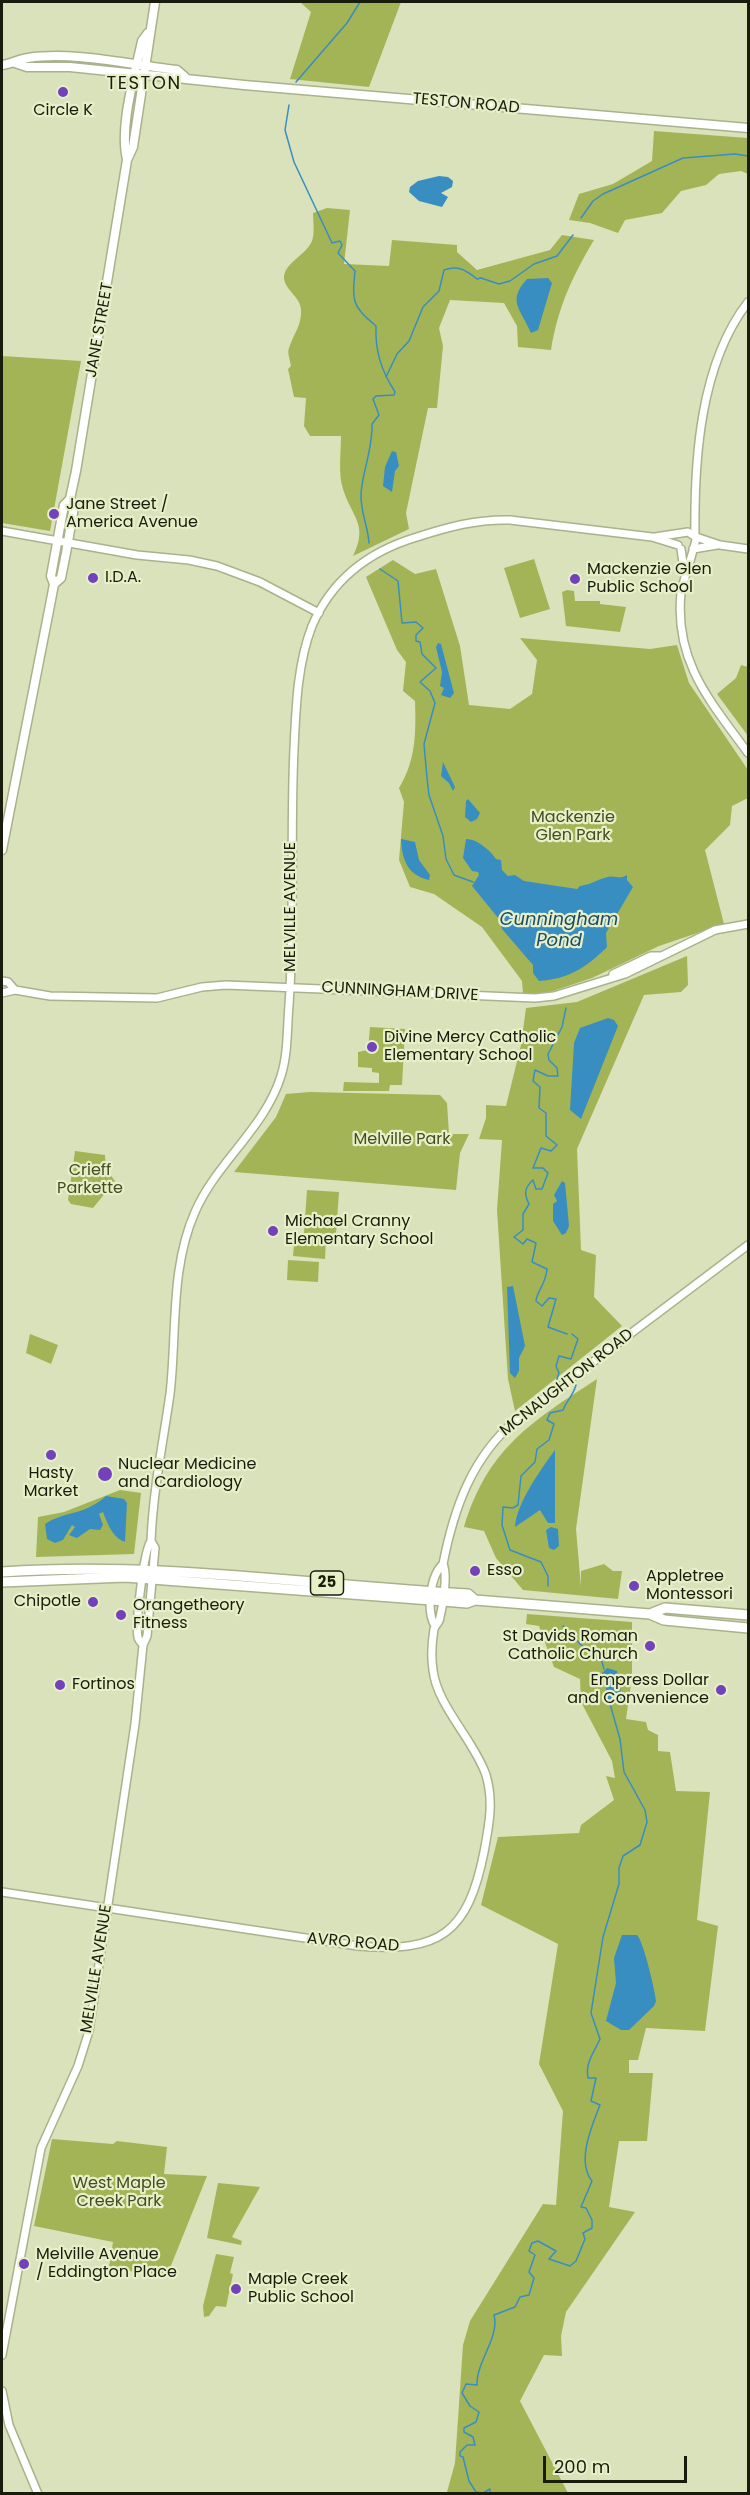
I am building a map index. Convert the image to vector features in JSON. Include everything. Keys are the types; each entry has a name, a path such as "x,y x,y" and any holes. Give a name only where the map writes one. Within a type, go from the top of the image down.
{"main road":[{"name":"JANE STREET","path":"54,584 61,578 74,507 70,500 108,285 127,160 124,145 150,42 148,33 155,2"},
{"name":"TESTON ROAD","path":"2,65 15,63 27,67 177,70 185,77 244,85 748,128"},
{"name":"JANE STREET","path":"2,850 54,584 51,576 57,541 64,505 70,500"},
{"name":"25","path":"2,1572 69,1568 437,1596 467,1603 475,1600 650,1614 664,1620 748,1628"},
{"name":"25","path":"2,1582 147,1574"},
{"name":"25","path":"650,1614 665,1608 748,1615"}],"street":[{"path":"684,573 692,550 697,544 693,512 712,374 725,338 748,302"},
{"path":"693,512 681,534 680,547 684,573 680,622 687,657 702,691 748,753"},
{"name":"MELVILLE AVENUE","path":"2,2355 40,2148 78,2066 89,2031 135,1724 143,1645 147,1636 146,1546 151,1542 154,1494 170,1392 182,1252 197,1207 260,1118 278,1083 286,1054 291,986 293,865 291,815 295,723 301,662 319,613 354,567 403,542 455,525 492,519 652,537 681,534"},
{"path":"2,531 153,558 189,560 230,570 319,613"},
{"path":"681,534 688,532 720,545 748,549"},
{"name":"MELVILLE AVENUE","path":"652,537 680,547"},
{"path":"680,547 692,550 720,545"},
{"name":"CUNNINGHAM DRIVE","path":"2,993 15,990 50,996 157,998 212,985 291,986 536,998 563,993 605,979 651,956 660,956 716,930 748,924"},
{"name":"CUNNINGHAM DRIVE","path":"2,981 8,982 15,990"},
{"name":"MCNAUGHTON ROAD","path":"437,1596 447,1572 442,1564 455,1512 466,1485 477,1463 505,1430 748,1245"},
{"name":"AVRO ROAD","path":"2,1892 327,1942 380,1948 425,1944 450,1928 465,1911 476,1888 488,1835 491,1803 483,1768 443,1696 433,1671 435,1626 430,1618 437,1596"},
{"path":"2,2391 9,2425 38,2493"}],"green space":[{"path":"300,2 401,2 369,87 290,79 311,12"},
{"path":"654,131 748,138 748,174 741,171 719,174 706,185 681,191 662,213 625,220 618,233 590,223 569,220 579,194 613,184 652,161"},
{"path":"327,208 350,210 344,264 389,266 392,240 457,245 457,252 477,270 550,250 562,235 594,240 567,293 551,350 518,347 517,326 504,303 450,300 439,328 443,346 437,408 428,408 406,513 409,529 353,556 359,528 341,483 341,436 310,436 304,426 306,398 294,397 288,369 291,366 288,350 299,324 301,309 298,300 286,285 284,276 288,267 312,241 313,213"},
{"path":"2,356 81,361 50,531 2,523"},
{"path":"534,559 550,609 520,618 504,568"},
{"name":"Mackenzie Glen Park","path":"393,560 415,574 436,569 460,646 469,705 510,709 532,694 537,660 520,638 650,649 677,645 689,683 748,770 748,798 732,806 730,825 705,850 724,924 659,946 592,978 544,994 523,993 522,981 482,927 434,894 410,887 399,860 404,802 399,788 412,757 415,701 403,691 406,662 397,650 366,577"},
{"path":"574,591 575,601 600,601 600,604 626,607 620,632 566,626 562,592"},
{"path":"741,665 748,667 748,736 717,694 736,678"},
{"path":"687,956 688,985 681,992 644,995 577,1149 581,1250 596,1255 594,1297 622,1326 515,1411 508,1379 497,1210 502,1140 479,1139 486,1118 486,1105 506,1106 521,1045 526,1008 577,1002"},
{"path":"370,1027 405,1029 402,1085 390,1085 389,1091 343,1091 344,1082 379,1083 379,1073 372,1072 372,1068 358,1067 358,1052 368,1050"},
{"name":"Melville Park","path":"310,1092 440,1095 447,1103 449,1134 469,1134 460,1153 456,1190 234,1172 276,1117 286,1094"},
{"name":"Crieff Parkette","path":"75,1151 105,1155 106,1169 115,1181 93,1208 71,1204 68,1200"},
{"path":"307,1190 339,1192 336,1234 304,1233"},
{"path":"295,1235 326,1238 325,1259 293,1256"},
{"path":"288,1260 319,1262 318,1282 287,1280"},
{"path":"30,1334 58,1345 51,1364 26,1353"},
{"path":"597,1379 576,1529 581,1587 581,1571 604,1564 613,1571 622,1571 618,1599 523,1590 496,1558 484,1531 464,1527 474,1500 499,1457 532,1424"},
{"path":"120,1490 141,1493 134,1554 36,1557 38,1517 64,1512"},
{"path":"527,1614 632,1622 632,1677 626,1719 646,1722 648,1730 658,1735 658,1751 670,1752 676,1791 710,1792 697,1920 718,1926 705,2031 646,2028 638,2060 629,2060 629,2073 653,2073 647,2141 619,2141 609,2207 635,2212 566,2312 561,2336 562,2356 544,2355 520,2401 568,2493 449,2494 447,2492 455,2463 463,2345 470,2321 543,2204 556,2205 563,2111 539,2064 558,1944 481,1905 498,1837 579,1833 581,1825 614,1800 606,1776 615,1778 612,1761 581,1702 580,1679 554,1667 539,1626 526,1624"},
{"name":"West Maple Creek Park","path":"52,2139 113,2144 117,2141 167,2147 164,2174 207,2176 166,2278 109,2267 113,2242 34,2226"},
{"path":"218,2183 260,2187 232,2237 242,2241 241,2245 207,2238"},
{"path":"216,2254 234,2257 230,2273 233,2274 226,2307 216,2306 209,2316 204,2317 203,2306"}],"water":[{"path":"439,176 448,177 453,181 452,187 441,193 448,197 442,207 419,201 409,192 410,187 418,181"},
{"path":"548,278 552,283 538,330 531,333 517,305 518,293 527,279"},
{"path":"392,451 396,452 399,466 395,471 392,492 383,486 385,467"},
{"path":"438,643 441,644 454,693 450,698 441,695 444,688 440,686 442,672 436,647"},
{"path":"443,762 455,787 453,791 449,783 441,776"},
{"path":"468,799 480,813 477,819 471,822 465,817"},
{"path":"401,839 415,842 419,860 430,875 429,880 411,871 403,854"},
{"name":"Cunningham Pond","path":"466,839 479,843 496,859 501,860 502,870 508,876 515,875 524,881 577,889 604,878 627,875 627,880 633,887 606,933 607,947 577,971 559,978 539,981 533,973 533,965 502,929 499,919 472,886 479,875 478,872 472,871 463,858"},
{"path":"608,1018 614,1020 618,1026 581,1119 570,1110 574,1043 580,1028"},
{"path":"562,1181 565,1183 569,1226 566,1233 562,1235 553,1221 553,1204 557,1201 554,1195"},
{"path":"513,1286 525,1346 519,1358 519,1371 515,1378 510,1373 507,1287"},
{"path":"555,1450 555,1523 548,1523 540,1510 515,1527 524,1498"},
{"path":"106,1496 124,1499 127,1503 125,1542 114,1534 103,1512 99,1514 103,1525 100,1530 90,1529 77,1538 69,1535 75,1527 72,1525 63,1540 55,1543 47,1539 45,1524 90,1507"},
{"path":"551,1527 558,1529 559,1546 554,1550 549,1548 546,1530"},
{"path":"607,1668 617,1671 622,1698 610,1704 605,1702 606,1688 602,1673"},
{"path":"622,1935 637,1935 648,1966 656,2001 654,2006 629,2030 621,2030 606,2021 616,1983 614,1958"}],"waterway":[{"path":"296,82 347,23 360,2"},
{"path":"289,105 285,130 294,162 332,243 340,241 342,245 338,253 355,271 355,303 376,326 380,360 395,392 394,395 376,396 373,399 379,415 372,424 361,493 369,543"},
{"path":"581,218 593,201 603,194 683,158 735,154 748,156"},
{"path":"386,377 397,354 409,341 423,307 439,291 444,270 462,269 477,279 481,278 499,284 510,281 534,264 557,256 573,235"},
{"path":"380,569 398,581 402,623 416,622 423,628 416,635 416,641 420,642 422,654 436,668 420,682 430,691 435,703 424,744 429,795 443,836 446,859 454,875 473,882"},
{"path":"566,1008 562,1027 548,1054 549,1060 557,1068 558,1076 548,1076 535,1070 533,1081 540,1087 539,1108 546,1113 546,1136 557,1145 551,1151 541,1148 533,1168 543,1168 548,1173 542,1189 536,1189 533,1180 526,1188 529,1204 523,1214 523,1230 514,1237 523,1244 527,1239 536,1243 532,1262 547,1269 536,1301 542,1306 549,1298 556,1299 548,1327 567,1334"},
{"path":"556,1382 559,1373 556,1366 559,1356 571,1359 578,1339 572,1334"},
{"path":"548,1586 548,1576 541,1562 510,1550 502,1525 503,1507 513,1508 518,1505 521,1476 535,1462 537,1449 549,1440 554,1424 547,1420 550,1413 563,1410 576,1385"},
{"path":"563,1626 602,1662 604,1669"},
{"path":"490,2494 490,2489 483,2493 476,2492 469,2481 463,2457 460,2456 460,2452 467,2445 475,2445 473,2437 464,2432 464,2428 476,2422 479,2412 470,2406 462,2393 466,2384 477,2385 480,2367 494,2332 494,2315 515,2307 520,2297 529,2295 534,2278 529,2272 535,2255 529,2251 532,2243 538,2241 556,2251 549,2259 570,2266 576,2261 585,2239 583,2233 592,2228 592,2220 586,2208 581,2207 592,2181 587,2173 585,2154 600,2105 591,2101 596,2078 588,2078 587,2072 589,2062 600,2039 591,2013 603,1937 619,1884 619,1868 623,1856 640,1845 647,1822 645,1810 624,1772 620,1739 610,1704"}],"place":[{"name":"Circle K","path":"63,92"},
{"name":"Jane Street / America Avenue","path":"54,514"},
{"name":"I.D.A.","path":"93,578"},
{"name":"Mackenzie Glen Public School","path":"575,579"},
{"name":"Divine Mercy Catholic Elementary School","path":"372,1047"},
{"name":"Michael Cranny Elementary School","path":"273,1231"},
{"name":"Hasty Market","path":"51,1455"},
{"name":"Nuclear Medicine and Cardiology","path":"105,1474"},
{"name":"Esso","path":"475,1571"},
{"name":"Appletree Montessori","path":"634,1586"},
{"name":"Chipotle","path":"93,1602"},
{"name":"Orangetheory Fitness","path":"121,1615"},
{"name":"St Davids Roman Catholic Church","path":"650,1646"},
{"name":"Fortinos","path":"60,1685"},
{"name":"Empress Dollar and Convenience","path":"721,1690"},
{"name":"Melville Avenue / Eddington Place","path":"24,2264"},
{"name":"Maple Creek Public School","path":"236,2289"}],"district":[{"name":"TESTON","path":"144,84"}]}
